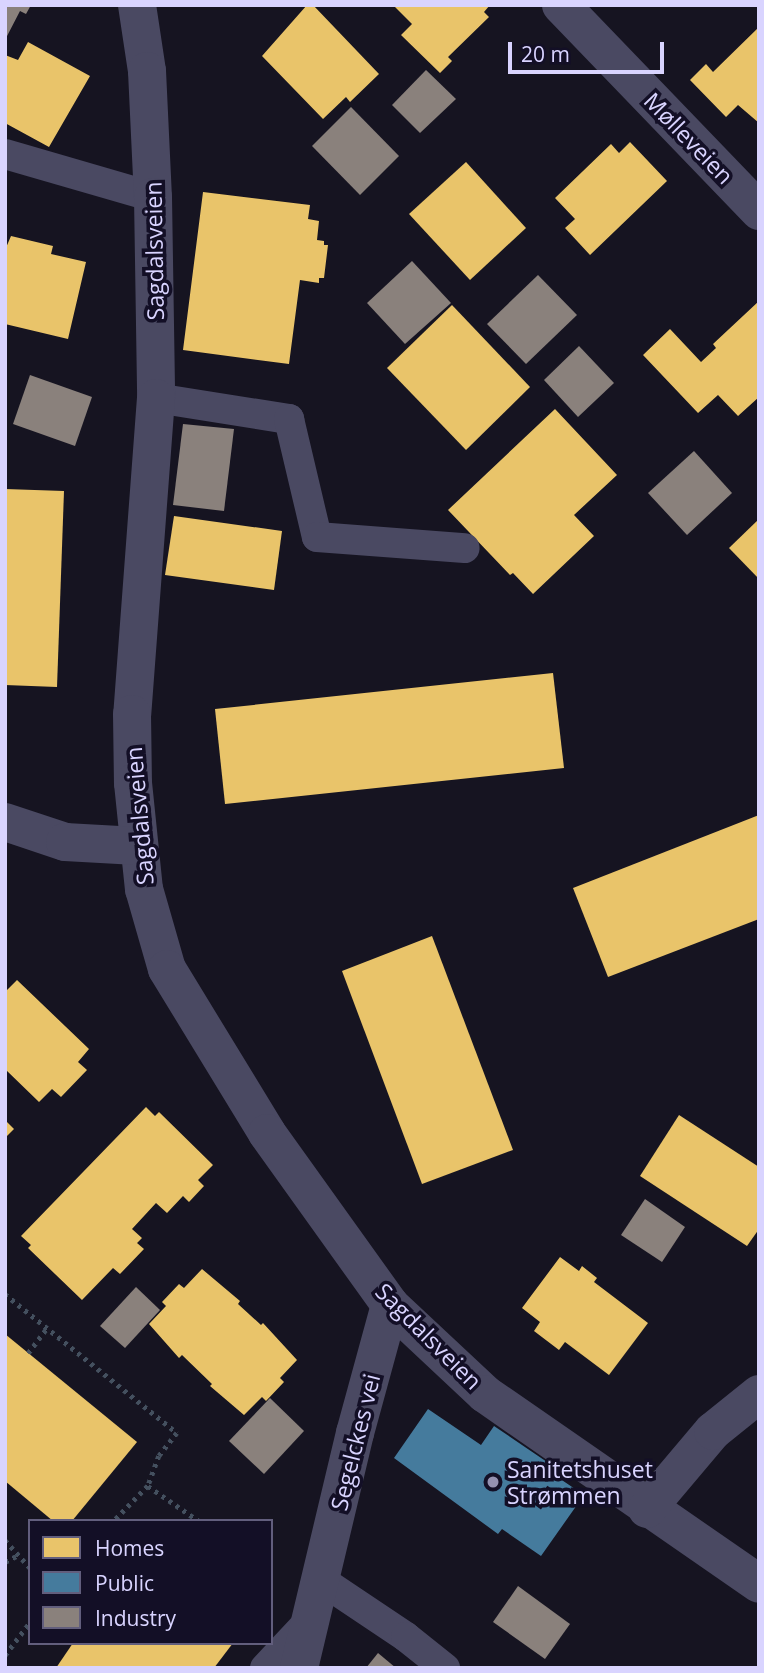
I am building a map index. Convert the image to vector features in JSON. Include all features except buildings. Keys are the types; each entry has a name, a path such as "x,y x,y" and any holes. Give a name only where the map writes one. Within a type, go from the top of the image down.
{"street":[{"name":"Sagdalsveien","path":"137,5 148,71 156,398 132,714 137,846 144,889 167,969 267,1133 390,1305 485,1394 647,1509 759,1584"},
{"name":"Mølleveien","path":"561,5 759,211"},
{"path":"10,831 65,842 137,846"},
{"name":"Segelckes vei","path":"299,1668 355,1433 390,1305"},
{"path":"647,1509 713,1431 759,1394"}],"lane":[{"path":"5,154 153,197"},
{"path":"156,398 289,419 317,537 465,548"},
{"path":"321,1580 406,1637 445,1668"},
{"path":"265,1668 310,1620"}],"path":[{"path":"5,1294 177,1433 159,1456 148,1486 116,1519"},
{"path":"28,1353 47,1328"},
{"path":"148,1486 196,1519"},
{"path":"5,1540 28,1566"},
{"path":"5,1562 18,1555"},
{"path":"5,1655 28,1625"}],"place":[{"name":"Sanitetshuset Strømmen","path":"493,1482"}]}
